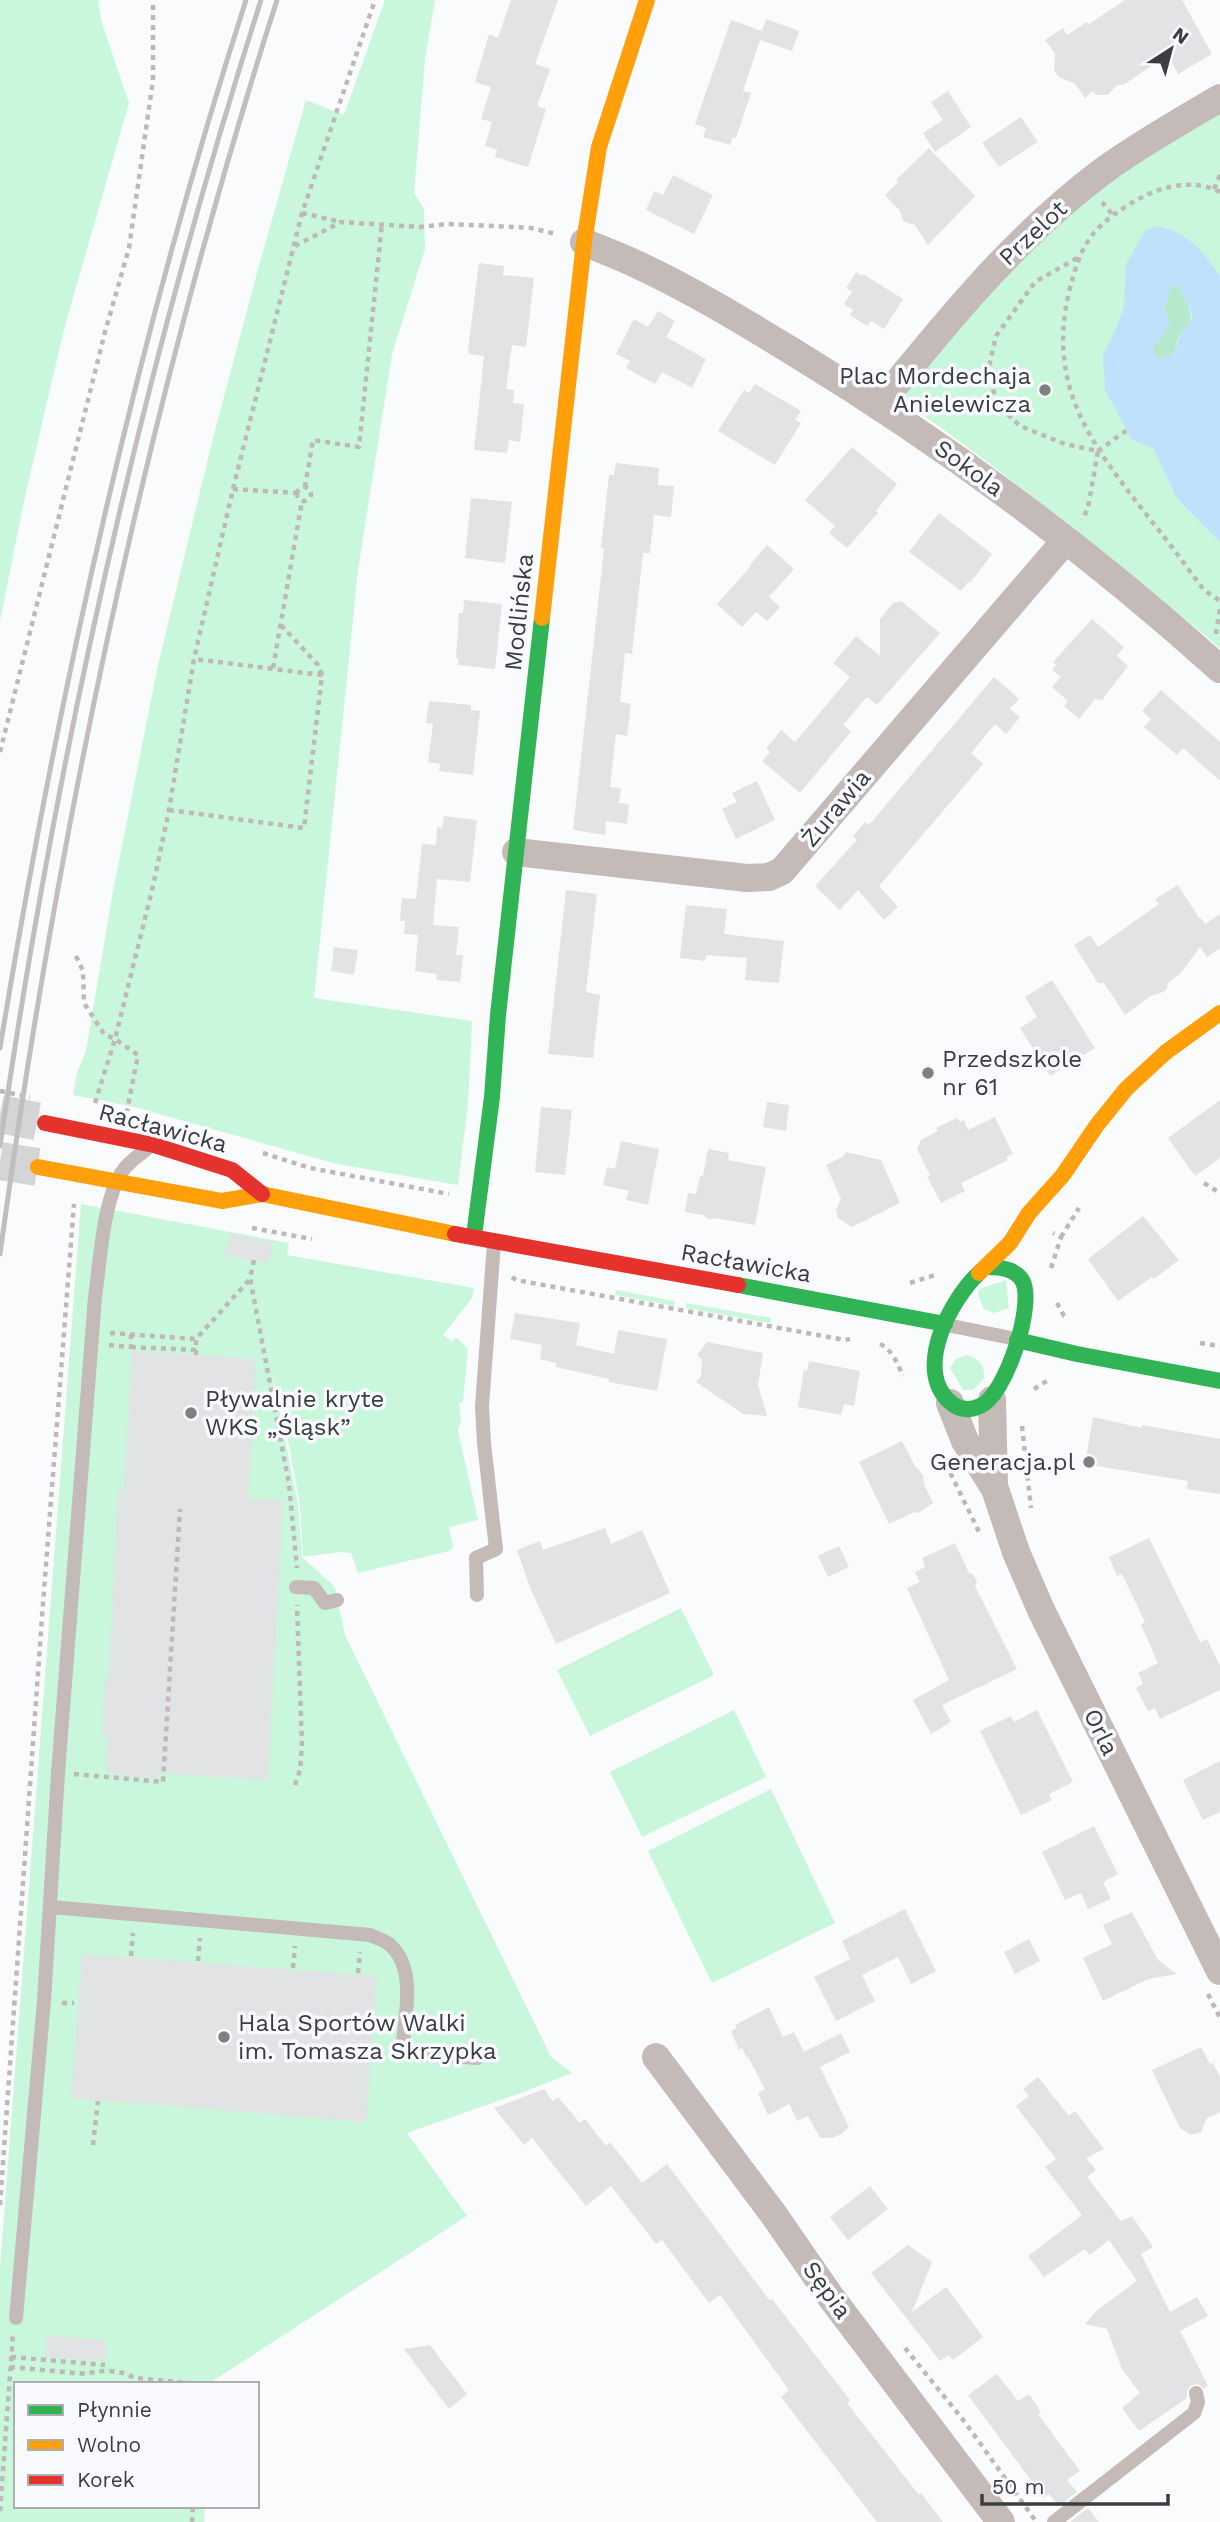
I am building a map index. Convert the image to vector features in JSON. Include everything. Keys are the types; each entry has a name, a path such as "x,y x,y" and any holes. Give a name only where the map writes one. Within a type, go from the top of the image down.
{"street":[{"name":"Modlińska","path":"474,1236 492,1097 498,1014 584,242 599,147 647,0"},
{"name":"Przelot","path":"879,405 946,321 1005,258 1054,212 1103,171 1155,136 1220,98"},
{"name":"Sokola","path":"584,242 637,264 730,314 879,405 958,460 1073,531 1220,669"},
{"name":"Żurawia","path":"516,852 747,878 769,877 782,871 1073,531"},
{"path":"1031,1265 1025,1284 1023,1315 1009,1368 992,1400 971,1409 959,1408 950,1403 940,1390 935,1373 935,1358 945,1324 959,1296 1014,1238 1030,1210 1062,1176 1097,1122 1137,1078 1220,1013"},
{"name":"Racławicka","path":"44,1122 154,1145 232,1170 262,1194"},
{"name":"Racławicka","path":"38,1167 222,1201 262,1194 416,1227 945,1324"},
{"path":"1053,1210 1062,1176"},
{"path":"988,1267 1006,1268 1025,1284"},
{"name":"Racławicka","path":"1017,1340 1090,1357 1220,1381"},
{"name":"Orla","path":"992,1400 995,1489"},
{"name":"Orla","path":"950,1403 965,1440 995,1489 1016,1552 1041,1610 1220,1970"},
{"name":"Sępia","path":"656,2057 774,2215 830,2296 1001,2522"}],"lane":[{"path":"16,2318 51,1907 58,1773 91,1338 102,1246 116,1181 129,1162 154,1145"},
{"path":"477,1595 476,1558 496,1549 482,1406 494,1240"},
{"name":"Racławicka","path":"945,1324 1017,1340"},
{"path":"296,1587 314,1588 325,1603 337,1600"},
{"path":"51,1907 370,1935 389,1944 400,1956 407,1975 402,2053 478,2058"},
{"path":"1054,2522 1194,2413 1198,2402 1196,2393"}],"path":[{"path":"0,752 105,332 129,248 153,80 153,0"},
{"path":"93,1109 115,1039 153,886 169,810 194,659 233,489 302,213 375,0"},
{"path":"1214,188 1220,175"},
{"path":"1220,192 1214,188 1191,184 1159,189 1141,196 1094,230 1077,258 1063,326 1066,377 1079,414 1098,451 1204,590 1220,601"},
{"path":"302,213 341,222 531,229 584,242"},
{"path":"294,246 341,222"},
{"path":"233,489 297,493 305,487 313,440 359,447 382,223"},
{"path":"1077,258 1035,282 996,337 988,370 997,404 1020,426 1065,444 1098,451"},
{"path":"1073,531 1088,508 1098,451 1127,430"},
{"path":"302,501 312,496 310,489 305,487"},
{"path":"273,668 302,501 297,493"},
{"path":"1216,635 1220,608"},
{"path":"169,810 304,828 322,675 318,665 281,625"},
{"path":"194,659 322,675"},
{"path":"76,956 83,971 84,1003 104,1034 138,1055 125,1115"},
{"path":"259,1152 310,1168 443,1193"},
{"path":"1204,1183 1220,1193"},
{"path":"0,2205 75,1197"},
{"path":"1051,1277 1051,1268 1061,1237 1083,1201"},
{"path":"258,1239 260,1230"},
{"path":"1053,1233 1061,1237"},
{"path":"254,1260 250,1278 268,1381"},
{"path":"506,1272 516,1280 831,1338 845,1340 854,1337"},
{"path":"91,1338 131,1347 196,1353 197,1339 250,1278"},
{"path":"1053,1296 1064,1316 1075,1322"},
{"path":"91,1338 131,1335 197,1339"},
{"path":"131,1335 131,1347"},
{"path":"1194,1342 1220,1346"},
{"path":"1029,1393 1053,1377"},
{"path":"1015,1427 1022,1426 1022,1416"},
{"path":"58,1773 163,1782 180,1509"},
{"path":"295,1785 300,1770"},
{"path":"93,2145 98,2101"},
{"path":"0,2511 16,2318"},
{"path":"11,2357 105,2365"},
{"path":"10,2367 87,2374 94,2371 106,2372 128,2374 134,2378 179,2382"}],"green space":[{"path":"0,0 98,0 101,20 129,103 64,329 24,501 0,621"},
{"path":"385,0 435,0 425,59 414,193 424,209 425,249 392,354 358,570 314,998 472,1021 468,1104 458,1185 337,1164 134,1107 73,1095 77,1073 86,1051 113,891 158,665 214,434 306,100 344,115"},
{"name":"Plac Mordechaja Anielewicza","path":"1220,109 1220,648 989,463 909,405 906,396 908,386 1018,262 1099,190"},
{"path":"1176,284 1187,303 1191,320 1179,336 1173,352 1165,359 1157,357 1153,349 1169,325 1164,309 1171,289"},
{"path":"81,1204 289,1243 287,1255 474,1288 472,1298 443,1335 452,1341 456,1337 468,1349 463,1402 459,1403 461,1420 458,1431 478,1520 449,1527 453,1547 449,1551 358,1573 351,1553 303,1557 300,1505 283,1413 272,1375 298,1504 302,1557 335,1587 345,1635 551,2057 572,2073 407,2133 467,2216 213,2382 14,2382 14,2508 205,2508 204,2522 0,2522 0,2268"},
{"path":"1006,1280 1009,1308 994,1313 984,1309 978,1294 979,1289"},
{"path":"616,1290 675,1301 674,1306 615,1295"},
{"path":"686,1303 771,1318 770,1323 686,1308"},
{"path":"967,1355 978,1360 983,1370 984,1378 973,1390 963,1390 950,1368 956,1359"},
{"path":"681,1608 714,1675 590,1736 557,1670"},
{"path":"734,1710 766,1777 642,1837 610,1772"},
{"path":"771,1789 835,1923 712,1983 648,1851"}],"water":[{"path":"1156,226 1178,233 1194,244 1220,276 1220,542 1177,498 1153,448 1132,440 1105,390 1103,355 1124,306 1126,264 1145,231","holes":["1177,284 1192,314 1191,321 1183,329 1173,353 1166,358 1155,354 1154,346 1169,325 1164,309 1171,289"]}],"building":[{"path":"511,0 558,0 535,64 550,69 537,106 546,109 528,167 495,157 497,150 485,146 492,122 481,119 491,87 475,82 489,34 498,38"},
{"path":"1125,0 1182,0 1212,54 1178,74 1168,55 1123,85 1117,85 1108,95 1096,95 1093,91 1085,98 1075,84 1059,77 1054,71 1055,54 1045,40 1063,28 1067,35 1087,22 1089,24"},
{"path":"766,19 799,31 792,51 760,40 743,91 751,93 736,138 733,137 730,145 703,137 706,128 695,124 731,20 762,31"},
{"path":"948,91 971,127 935,152 923,133 943,120 931,102"},
{"path":"1021,117 1038,142 999,167 982,143"},
{"path":"929,148 975,196 928,245 915,225 903,221 900,211 885,195 898,182 896,180"},
{"path":"673,175 713,195 694,234 646,210 654,191 663,195"},
{"path":"479,263 504,266 503,275 534,278 526,347 512,345 506,389 514,390 513,403 524,404 520,442 509,440 507,453 474,450 484,356 469,354 468,350"},
{"path":"856,272 903,299 884,329 871,321 867,326 850,315 853,310 844,304 852,292 846,288"},
{"path":"658,311 675,321 666,337 706,359 692,388 662,372 655,384 626,368 630,361 616,354 634,319 648,327"},
{"path":"755,384 801,411 795,420 801,423 775,465 718,431 744,390 749,393"},
{"path":"852,447 897,484 876,511 878,513 847,548 829,533 835,526 805,500"},
{"path":"616,463 659,468 658,485 674,486 671,517 654,515 650,553 643,553 632,654 625,653 620,702 631,704 627,736 616,734 610,787 621,788 619,803 629,804 627,824 606,821 605,835 573,830 604,549 601,548 609,475 614,475"},
{"path":"471,498 512,502 505,563 465,558"},
{"path":"939,513 992,554 961,591 909,552"},
{"path":"767,545 794,569 769,597 780,607 767,621 756,612 742,627 717,604"},
{"path":"464,600 502,604 495,669 458,665 456,658 459,613 463,613"},
{"path":"901,601 940,633 877,705 867,697 843,725 851,732 800,793 762,761 770,752 766,749 781,730 795,742 850,677 833,663 856,636 880,656 880,619 893,603"},
{"path":"1092,619 1124,647 1117,656 1128,666 1102,700 1095,699 1079,719 1064,706 1068,701 1052,687 1061,677 1052,670 1056,665 1053,662"},
{"path":"994,677 1019,699 1010,709 1020,717 1006,734 995,724 971,753 983,764 879,886 898,907 884,920 858,890 840,910 815,886 857,840 853,836 865,822 869,825"},
{"path":"1161,690 1220,742 1220,781 1183,748 1177,755 1144,727 1151,719 1142,711"},
{"path":"429,701 471,705 471,710 480,711 473,775 439,771 440,764 428,762 433,724 426,723"},
{"path":"757,781 775,820 736,839 722,809 737,802 732,793"},
{"path":"444,816 477,820 470,882 437,879 433,925 459,927 456,955 463,955 460,982 436,980 437,974 415,971 418,935 404,934 405,921 400,921 402,898 416,899 422,844 436,845 437,827 442,828"},
{"path":"1178,885 1205,924 1220,914 1220,948 1207,957 1200,947 1180,974 1168,983 1167,989 1151,996 1125,1015 1104,983 1098,983 1074,945 1090,935 1098,947 1159,904 1155,899"},
{"path":"566,890 597,894 586,992 600,995 593,1058 548,1054"},
{"path":"686,905 727,909 724,934 784,941 779,983 745,980 747,958 706,955 705,961 680,958"},
{"path":"334,947 358,950 354,975 331,971"},
{"path":"1052,980 1095,1048 1050,1076 1020,1028 1037,1017 1025,997"},
{"path":"1220,1100 1220,1158 1195,1176 1168,1138"},
{"path":"767,1102 789,1105 786,1131 763,1127"},
{"path":"541,1107 572,1110 565,1175 535,1172"},
{"path":"995,1117 1013,1154 1006,1157 1008,1160 961,1183 965,1191 941,1203 927,1177 930,1175 917,1149 921,1140 938,1131 936,1128 957,1118 960,1122 964,1120 968,1130"},
{"path":"621,1141 659,1149 648,1205 626,1200 629,1191 603,1185 607,1167 615,1169"},
{"path":"708,1149 729,1153 728,1160 766,1167 755,1225 715,1218 709,1220 703,1215 685,1212 688,1193 696,1194 700,1176 703,1176"},
{"path":"846,1152 881,1160 900,1203 852,1227 838,1218 836,1210 841,1199 826,1165"},
{"path":"1143,1216 1179,1260 1118,1301 1088,1259"},
{"path":"230,1234 273,1242 269,1263 225,1255"},
{"path":"515,1313 580,1323 576,1345 614,1354 618,1330 667,1339 657,1391 609,1382 609,1379 556,1367 556,1363 540,1359 542,1345 510,1339"},
{"path":"707,1342 763,1353 758,1385 767,1416 743,1414 696,1382 701,1376 702,1360 697,1355"},
{"path":"132,1351 256,1359 248,1498 283,1501 268,1780 156,1773 156,1779 106,1773 108,1737 102,1737 105,1678 109,1678 118,1490 124,1491"},
{"path":"809,1361 860,1371 854,1406 844,1404 841,1415 798,1407 804,1370 807,1371"},
{"path":"1093,1417 1142,1428 1142,1425 1220,1439 1220,1494 1187,1489 1188,1481 1085,1464"},
{"path":"902,1441 923,1475 933,1503 918,1513 914,1512 889,1524 859,1462"},
{"path":"605,1528 611,1544 642,1530 670,1593 556,1644 531,1590 517,1550 540,1541 543,1550"},
{"path":"1149,1538 1200,1642 1207,1639 1220,1666 1220,1690 1160,1719 1155,1708 1148,1711 1136,1688 1143,1684 1138,1673 1158,1663 1141,1625 1145,1622 1122,1574 1117,1576 1109,1557"},
{"path":"955,1543 969,1573 973,1574 977,1582 975,1586 1017,1669 942,1705 951,1722 931,1734 913,1700 949,1680 907,1588 920,1582 915,1572 925,1567 922,1558"},
{"path":"839,1546 849,1567 828,1577 818,1556"},
{"path":"1037,1710 1073,1782 1049,1794 1052,1800 1021,1815 980,1731 1011,1716 1014,1722"},
{"path":"1220,1761 1220,1812 1203,1820 1183,1780"},
{"path":"1094,1826 1118,1874 1103,1882 1111,1899 1088,1909 1081,1893 1065,1900 1042,1852"},
{"path":"905,1909 936,1971 911,1984 898,1957 862,1975 875,2001 836,2021 814,1977 850,1959 842,1941"},
{"path":"1132,1912 1158,1960 1177,1974 1148,1979 1103,2001 1083,1958 1112,1944 1103,1925"},
{"path":"1029,1939 1040,1961 1015,1974 1004,1952"},
{"name":"Hala Sportów Walki im. Tomasza Skrzypka","path":"82,1954 377,1976 366,2122 71,2098"},
{"path":"769,2007 783,2037 794,2032 804,2052 841,2033 850,2052 820,2067 849,2127 841,2134 832,2138 820,2138 808,2116 797,2121 789,2104 768,2115 758,2093 765,2089 748,2057 742,2048 739,2050 731,2031 737,2028 735,2025"},
{"path":"1201,2047 1220,2077 1220,2112 1207,2118 1201,2132 1191,2135 1180,2128 1152,2070"},
{"path":"1038,2077 1069,2116 1075,2111 1104,2149 1086,2158 1096,2170 1087,2177 1121,2221 1132,2216 1153,2247 1141,2254 1170,2312 1197,2297 1208,2316 1180,2331 1208,2386 1204,2389 1198,2384 1190,2386 1187,2398 1139,2431 1122,2408 1140,2393 1122,2369 1107,2329 1085,2324 1096,2311 1137,2281 1109,2240 1090,2255 1085,2249 1044,2277 1028,2256 1082,2215 1045,2167 1056,2159 1016,2106 1029,2096 1023,2089"},
{"path":"544,2089 553,2101 558,2097 580,2123 585,2119 606,2146 610,2142 642,2183 667,2164 770,2301 772,2299 850,2400 847,2403 943,2522 877,2522 781,2397 789,2390 720,2295 709,2303 662,2240 656,2244 611,2186 586,2206 532,2138 524,2145 494,2108"},
{"path":"870,2186 888,2209 848,2240 830,2217"},
{"path":"908,2245 932,2262 912,2312 946,2287 983,2337 953,2360 949,2355 940,2361 871,2273"},
{"path":"47,2336 106,2340 105,2361 45,2357"},
{"path":"430,2345 467,2394 449,2409 404,2349"},
{"path":"997,2374 1018,2401 1029,2394 1041,2412 1038,2414 1080,2471 1067,2480 1077,2492 1059,2506 1049,2494 1044,2498 968,2395"},
{"path":"1088,2508 1099,2522 1070,2522"}],"tunnel":[{"path":"0,1114 45,1123"},
{"path":"0,1161 38,1167"}],"railway":[{"path":"0,1048 47,783 104,520 169,258 246,0"},
{"path":"0,1146 48,856 107,567 178,282 261,0"},
{"path":"0,1254 49,937 111,621 187,309 277,0"}],"traffic: fast":[{"path":"474,1236 492,1097 498,1015 542,618"},
{"path":"979,1273 957,1299 940,1335 936,1354 935,1372 939,1388 950,1402 964,1409 980,1406 990,1399 999,1386 1016,1348 1025,1308 1025,1292 1019,1276 1007,1269 988,1267"},
{"path":"738,1285 945,1324"},
{"path":"1017,1340 1220,1381"}],"traffic: slow":[{"path":"542,618 584,242 599,147 647,0"},
{"path":"979,1273 1010,1243 1029,1213 1063,1175 1097,1125 1126,1089 1166,1052 1220,1013"},
{"path":"38,1167 222,1201 262,1194 455,1234"}],"traffic: jam":[{"path":"45,1123 154,1145 232,1170 262,1194"},
{"path":"455,1234 738,1285"}],"place":[{"name":"Plac Mordechaja Anielewicza","path":"1045,390"},
{"name":"Przedszkole nr 61","path":"928,1073"},
{"name":"Pływalnie kryte WKS „Śląsk”","path":"191,1413"},
{"name":"Generacja.pl","path":"1089,1462"},
{"name":"Hala Sportów Walki im. Tomasza Skrzypka","path":"224,2037"}]}
